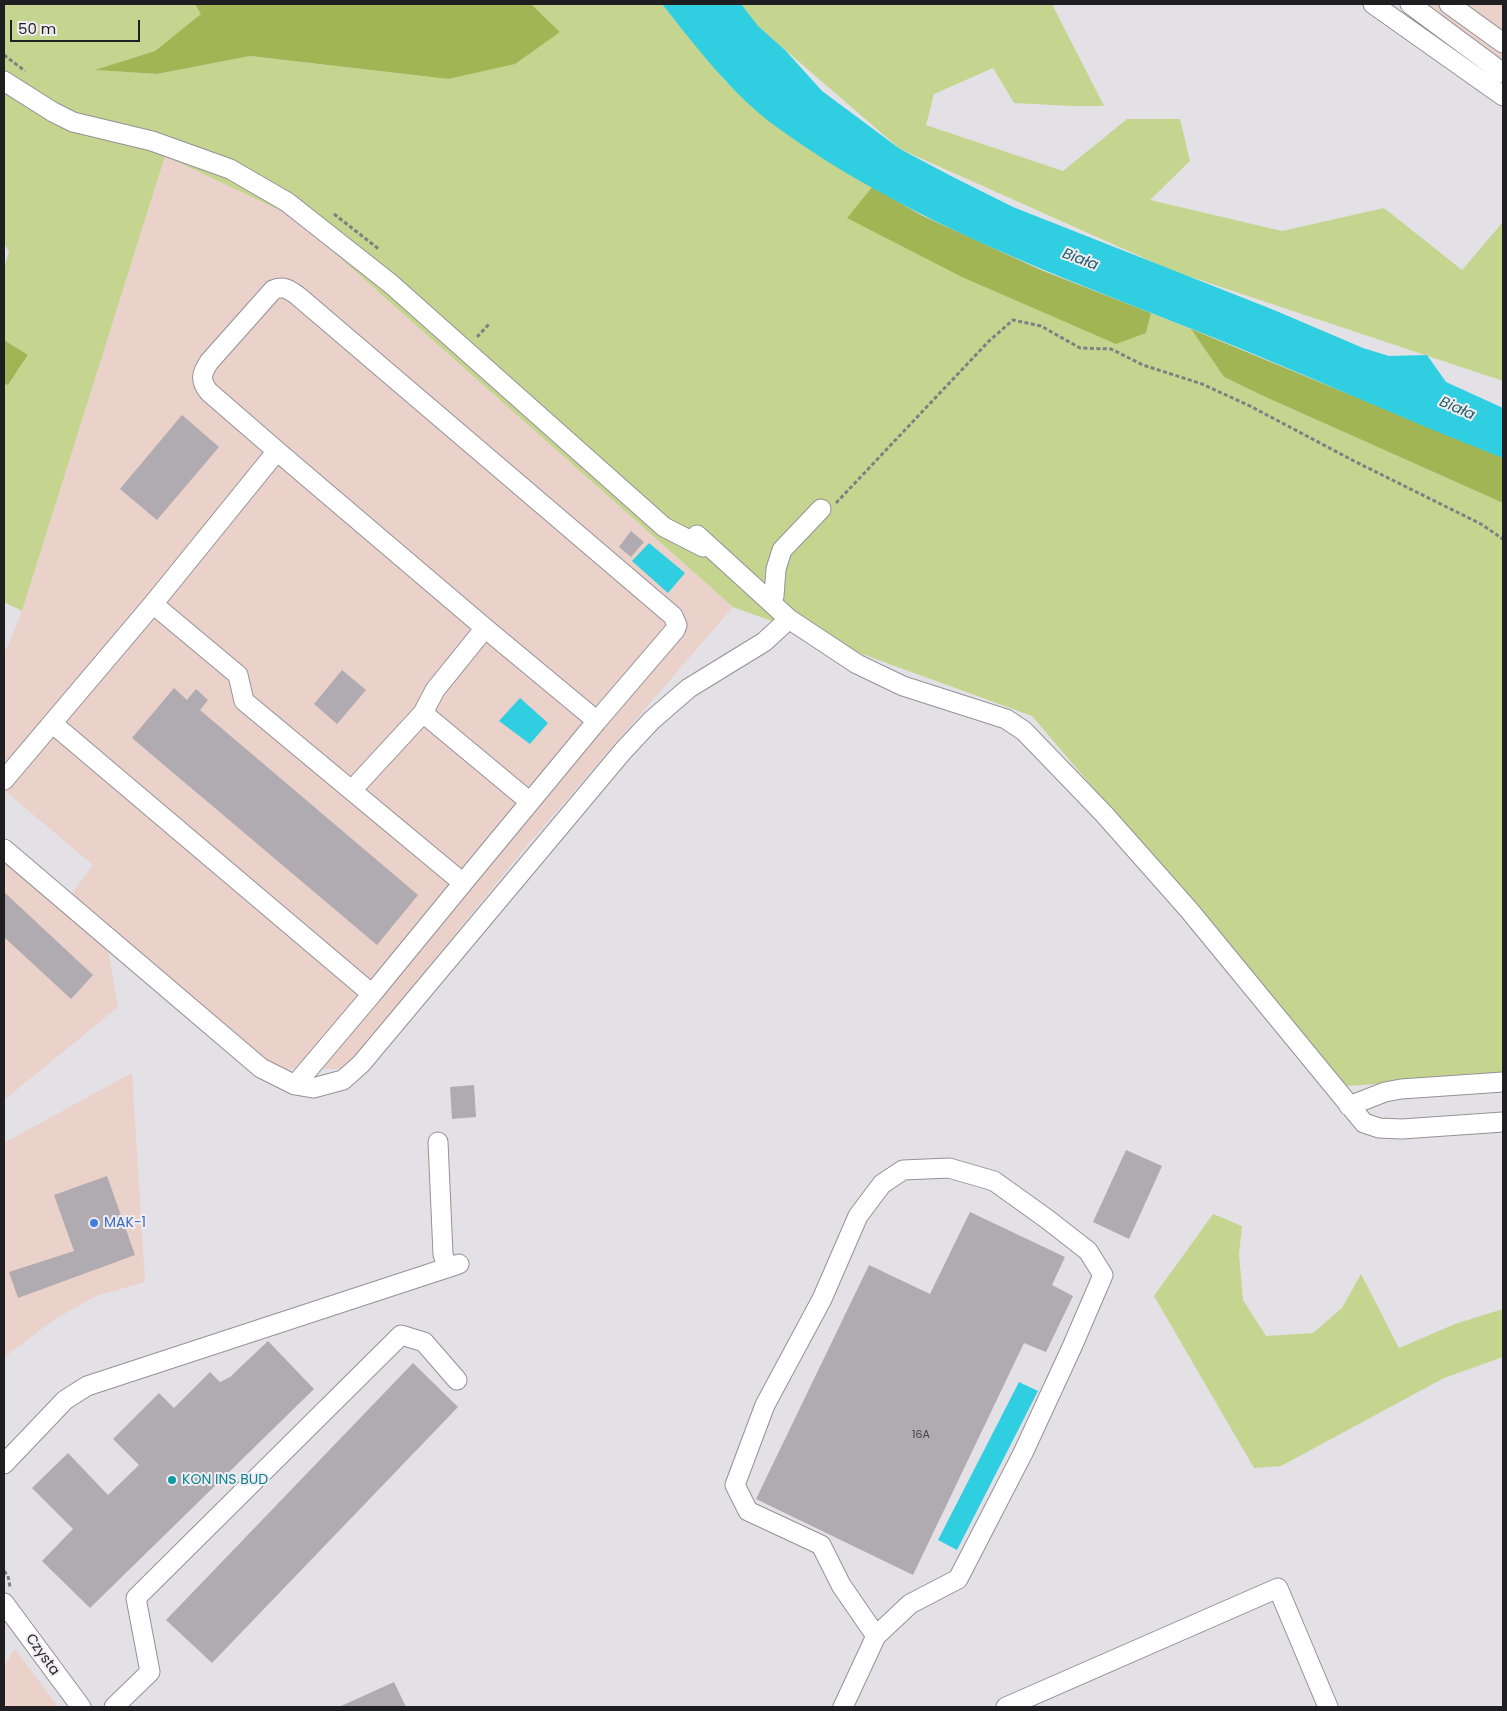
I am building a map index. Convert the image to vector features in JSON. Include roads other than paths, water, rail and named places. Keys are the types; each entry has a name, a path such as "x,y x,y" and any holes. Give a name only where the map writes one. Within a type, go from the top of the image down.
{"street":[{"path":"1372,4 1503,96"},
{"path":"1410,4 1503,73"},
{"path":"1449,4 1503,43"},
{"path":"4,81 53,112 73,122 152,140 230,169 288,202 391,284 664,527 702,547 701,539 789,618 857,664 903,686 1006,719 1024,731 1104,814 1189,910 1364,1123 1379,1128 1402,1129 1503,1122"},
{"path":"295,1085 678,625 673,616 298,296 288,289 279,287 274,290 209,362 202,372 204,386 277,451 597,721"},
{"path":"4,780 153,604 277,451"},
{"path":"772,603 776,569 782,550 821,509"},
{"path":"153,604 238,675 244,701 463,883"},
{"path":"4,849 261,1068 295,1085 313,1088 343,1080 361,1064 623,750 652,720 689,688 764,642 789,618"},
{"path":"352,790 423,713 435,690 485,628"},
{"path":"423,713 530,802"},
{"path":"52,723 372,994"},
{"path":"1349,1106 1382,1098 1401,1089 1503,1082"},
{"path":"4,1464 65,1400 87,1386 453,1266 443,1254 438,1142"},
{"path":"843,1707 876,1636 910,1604 958,1579 1023,1454 1103,1276 1088,1251 994,1181 949,1168 903,1170 882,1184 858,1216 822,1299 765,1405 735,1485 748,1511 822,1545 841,1584 876,1636"},
{"path":"114,1707 150,1672 136,1598 401,1335 424,1342 457,1380"},
{"path":"1006,1707 1278,1588 1328,1707"},
{"name":"Czysta","path":"6,1598 81,1707"}],"water":[{"name":"Biała","path":"662,4 741,4 758,26 785,50 822,91 900,149 1013,207 1274,310 1363,348 1389,356 1427,355 1446,382 1503,408 1503,458 1240,348 1092,290 983,244 878,191 827,161 761,115 730,86"},
{"path":"649,543 685,573 668,593 632,561"},
{"path":"520,698 548,723 530,744 499,721"},
{"path":"1019,1382 1038,1391 957,1550 938,1540"}],"place":[{"name":"MAK-1","path":"94,1223"},
{"name":"KON INS BUD","path":"172,1480"}]}
